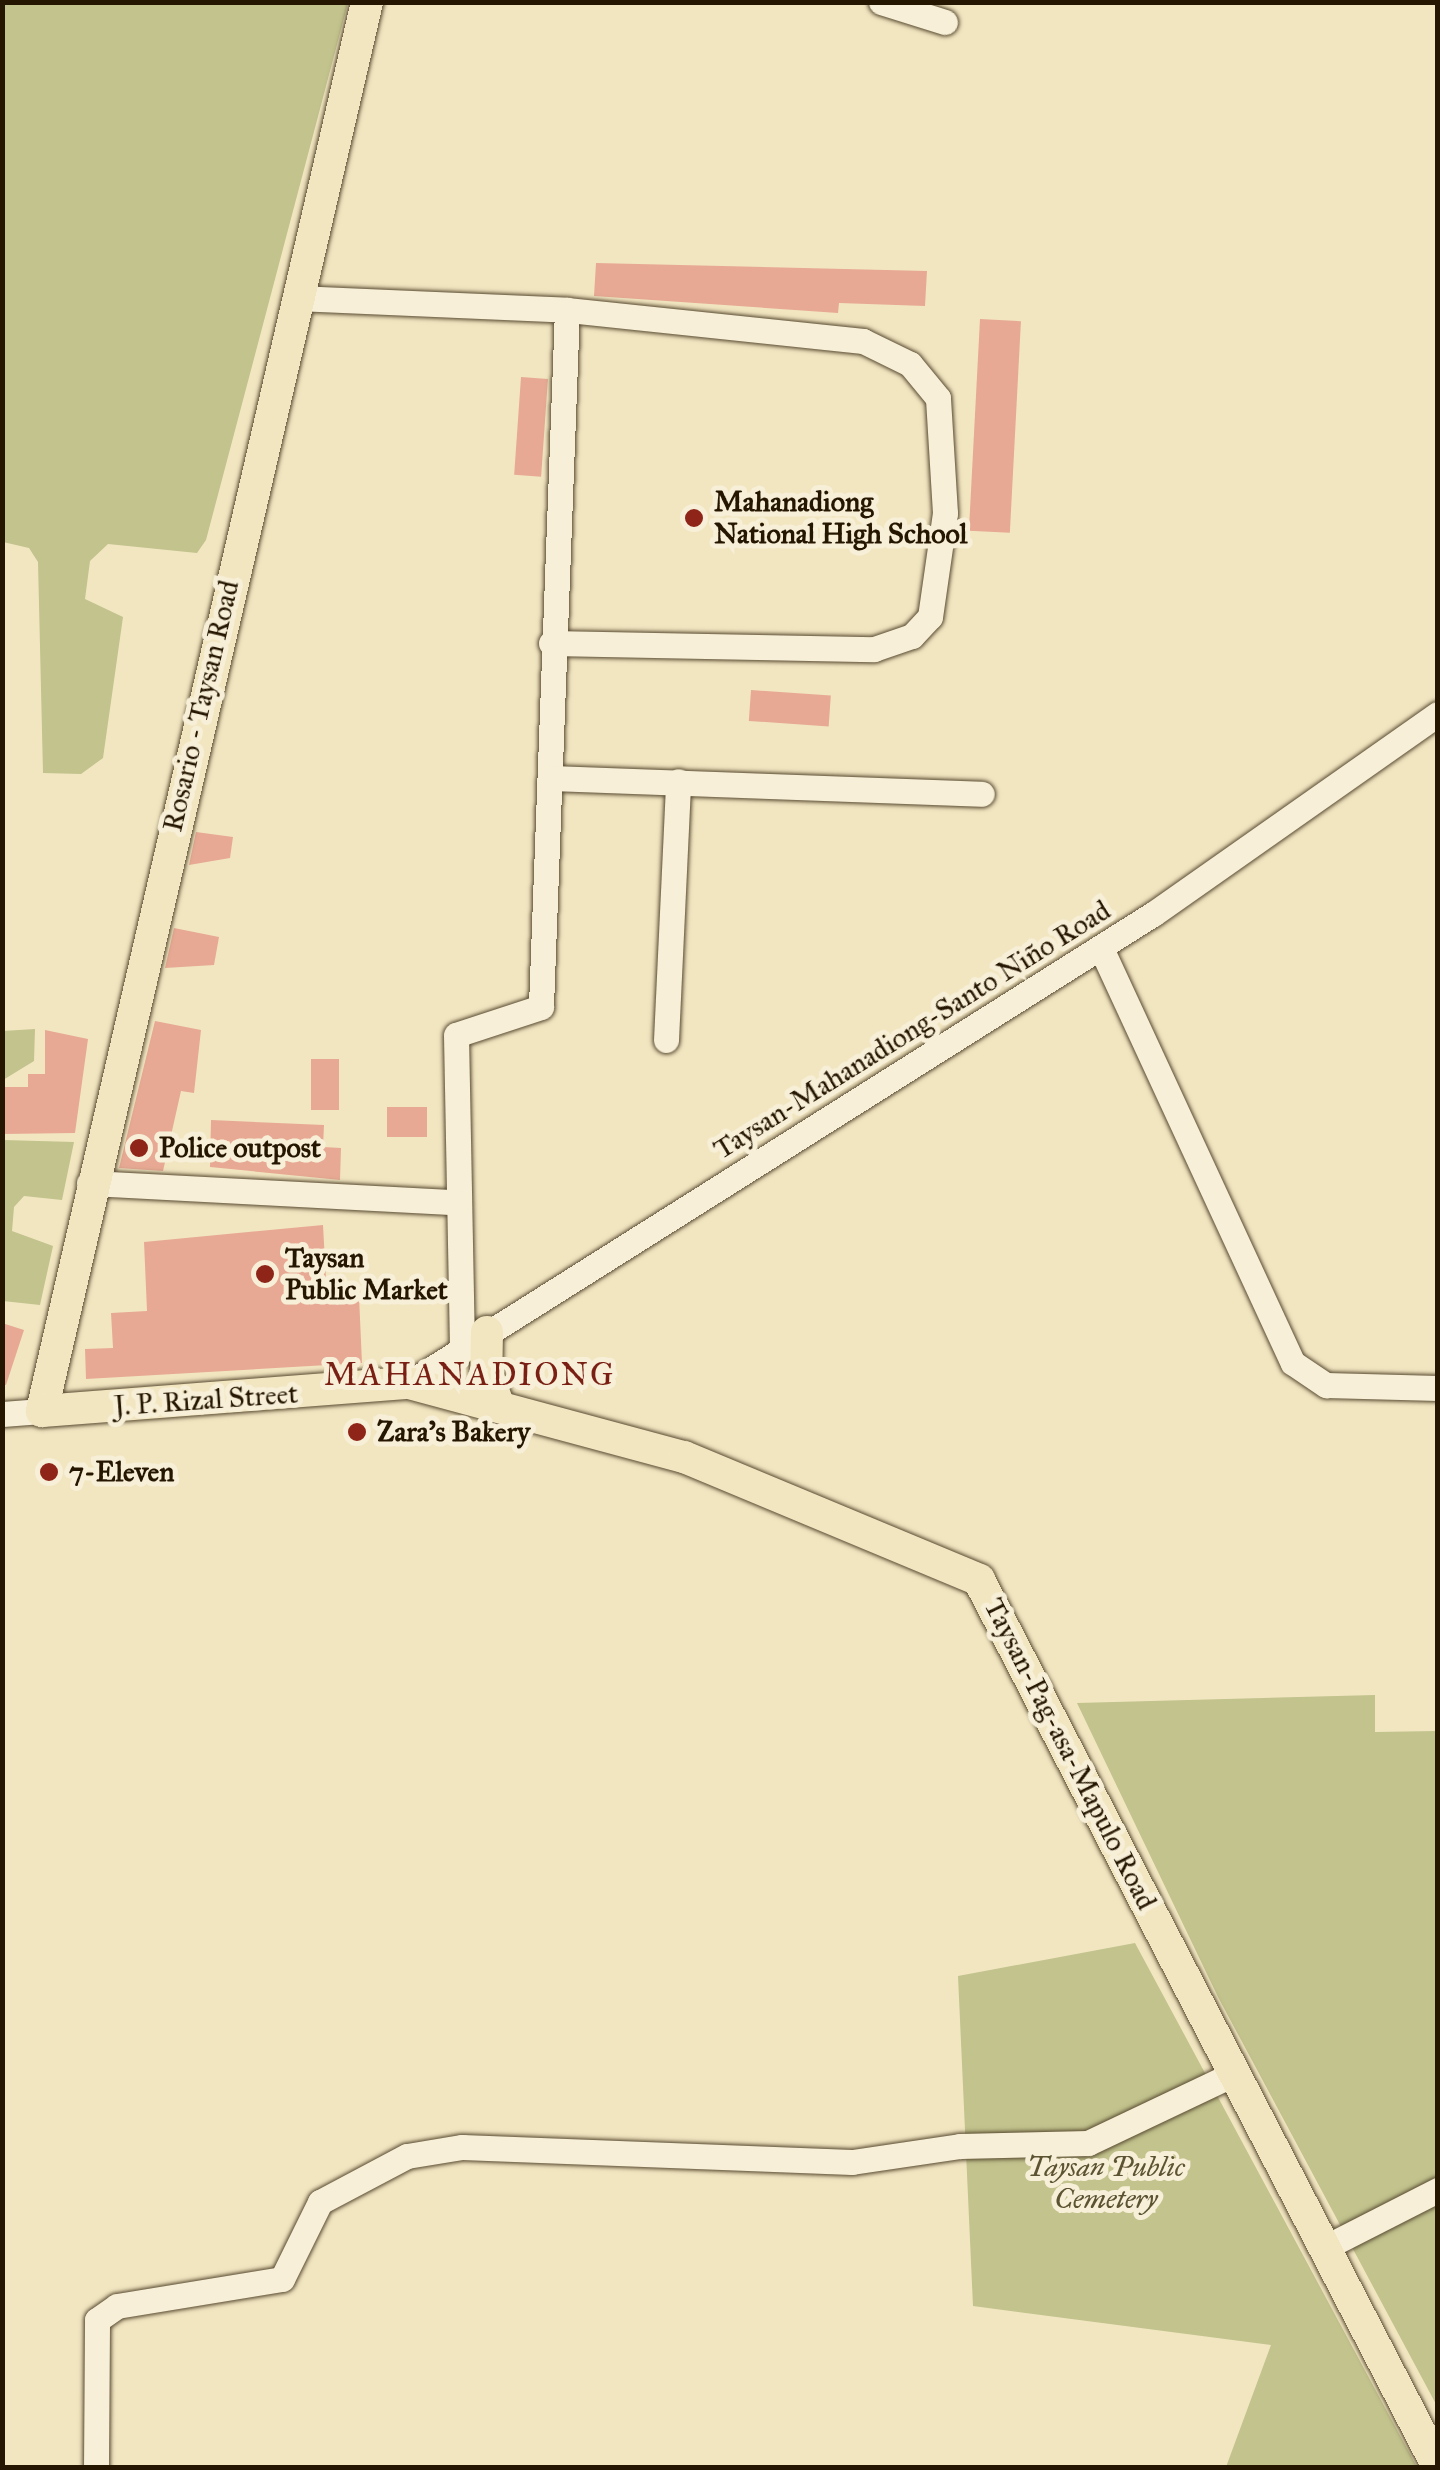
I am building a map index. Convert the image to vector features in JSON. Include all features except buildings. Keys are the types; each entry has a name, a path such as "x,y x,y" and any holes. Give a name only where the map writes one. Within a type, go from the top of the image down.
{"main road":[{"name":"Rosario - Taysan Road","path":"42,1411 89,1183 367,2"},
{"path":"475,1342 498,1404"},
{"name":"J. P. Rizal Street","path":"42,1411 409,1384"},
{"name":"Taysan-Pag-asa-Mapulo Road","path":"409,1384 498,1404 684,1457 979,1580 1438,2468"}],"street":[{"path":"882,2 945,22"},
{"path":"297,298 567,310 863,341 910,364 938,398 945,513 930,617 874,649 552,643"},
{"path":"475,1342 457,1202 456,1035 541,1007 567,310"},
{"name":"Taysan-Mahanadiong-Santo Niño Road","path":"409,1384 1101,948 1438,714"},
{"path":"550,778 982,794"},
{"path":"666,1040 678,781"},
{"path":"1101,948 1293,1363 1326,1385 1438,1388"},
{"path":"89,1183 457,1202"},
{"name":"J. P. Rizal Street","path":"2,1414 42,1411"},
{"path":"96,2468 97,2320 117,2306 282,2279 320,2202 407,2156 462,2147 852,2162 960,2146 1088,2143 1232,2075"},
{"path":"1324,2248 1438,2190"}],"green space":[{"path":"2,3 348,3 206,540 197,553 108,544 90,561 85,599 123,617 103,758 81,774 43,773 38,562 29,548 3,542"},
{"path":"35,1029 34,1061 3,1080 3,1031"},
{"path":"3,1140 74,1142 62,1200 24,1196 14,1207 12,1231 53,1246 40,1305 3,1301"},
{"path":"1375,1695 1375,1732 1437,1731 1437,2406 1218,1997 1077,1703"},
{"name":"Taysan Public Cemetery","path":"1135,1943 1417,2467 1226,2467 1271,2345 973,2306 958,1976"}],"place":[{"name":"Mahanadiong National High School","path":"694,518"},
{"name":"Police outpost","path":"139,1148"},
{"name":"Taysan Public Market","path":"265,1274"},
{"name":"Zara's Bakery","path":"357,1432"},
{"name":"7-Eleven","path":"49,1472"}],"district":[{"name":"MAHANADIONG","path":"470,1375"}]}
